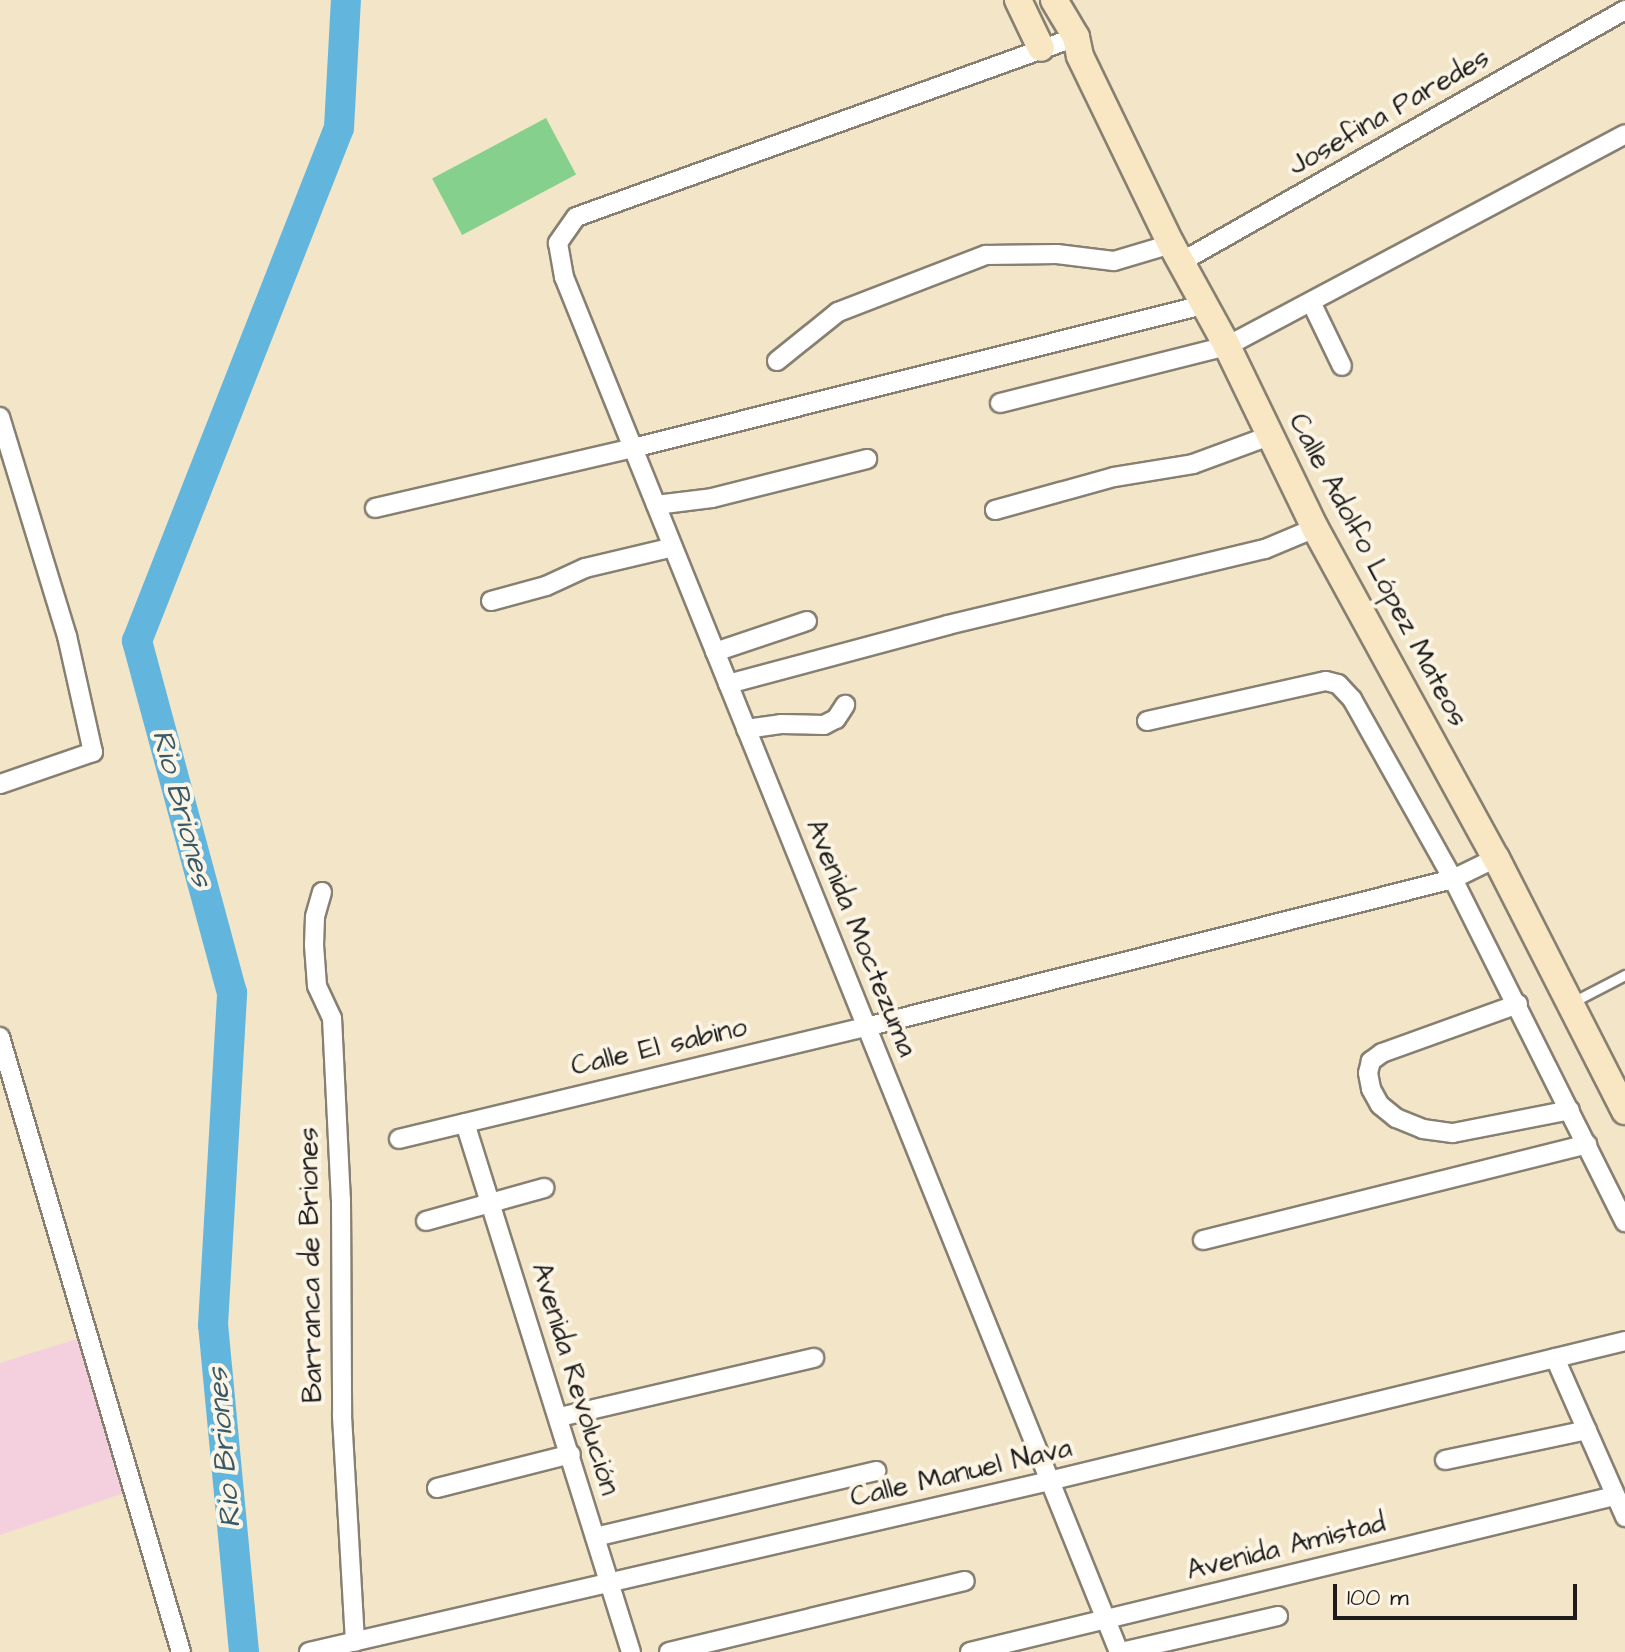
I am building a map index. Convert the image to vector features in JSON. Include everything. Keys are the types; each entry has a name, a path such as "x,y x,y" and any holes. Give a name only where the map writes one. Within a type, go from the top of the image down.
{"main road":[{"path":"1018,0 1066,45"},
{"name":"Calle Adolfo López Mateos","path":"1039,0 1227,346 1315,528 1496,858 1625,1111"},
{"name":"Calle Adolfo López Mateos","path":"1054,0 1066,45"}],"street":[{"name":"Josefina Paredes","path":"777,361 838,312 986,255 1057,254 1114,261 1176,253 1625,10"},
{"name":"Avenida Moctezuma","path":"1066,45 576,217 558,243 564,277 1120,1652"},
{"path":"1000,403 1227,346 1625,134"},
{"path":"1311,302 1342,366"},
{"path":"375,508 633,448 1203,305"},
{"path":"0,417 67,636 93,752 0,784"},
{"path":"995,510 1114,477 1193,464 1269,436"},
{"path":"656,505 712,498 867,459"},
{"path":"728,684 948,625 1265,549 1315,528"},
{"path":"491,601 546,586 585,568 673,547"},
{"path":"715,652 807,621"},
{"path":"1147,721 1326,681 1338,684 1352,699 1453,879 1625,1222"},
{"path":"746,729 781,724 824,725 836,719 845,705"},
{"name":"Calle El sabino","path":"399,1139 866,1027 1453,879 1496,858"},
{"name":"Barranca de Briones","path":"322,892 315,917 314,945 317,986 332,1018 341,1199 342,1416 355,1642"},
{"path":"1518,1004 1382,1053 1371,1061 1368,1073 1371,1089 1380,1105 1396,1118 1423,1129 1453,1133 1570,1110"},
{"path":"0,1037 181,1652"},
{"name":"Avenida Revolución","path":"465,1123 560,1417 631,1652"},
{"path":"1203,1240 1587,1144"},
{"path":"426,1221 544,1188"},
{"name":"Calle Manuel Nava","path":"309,1652 1049,1481 1625,1341"},
{"path":"560,1417 814,1358"},
{"path":"1555,1358 1625,1517"},
{"path":"1445,1460 1587,1430"},
{"path":"437,1488 571,1454"},
{"path":"595,1537 876,1471"},
{"name":"Avenida Amistad","path":"970,1652 1615,1496"},
{"path":"669,1652 965,1581"},
{"path":"1120,1652 1278,1616"}],"lane":[{"path":"1570,1003 1625,975"}],"shaded area":[{"path":"83,1337 127,1492 0,1535 0,1363"}],"green space":[{"path":"546,118 576,175 462,235 432,179"}],"waterway":[{"name":"Rio Briones","path":"244,1652 213,1325 232,993 137,641 339,128 346,0"}]}
